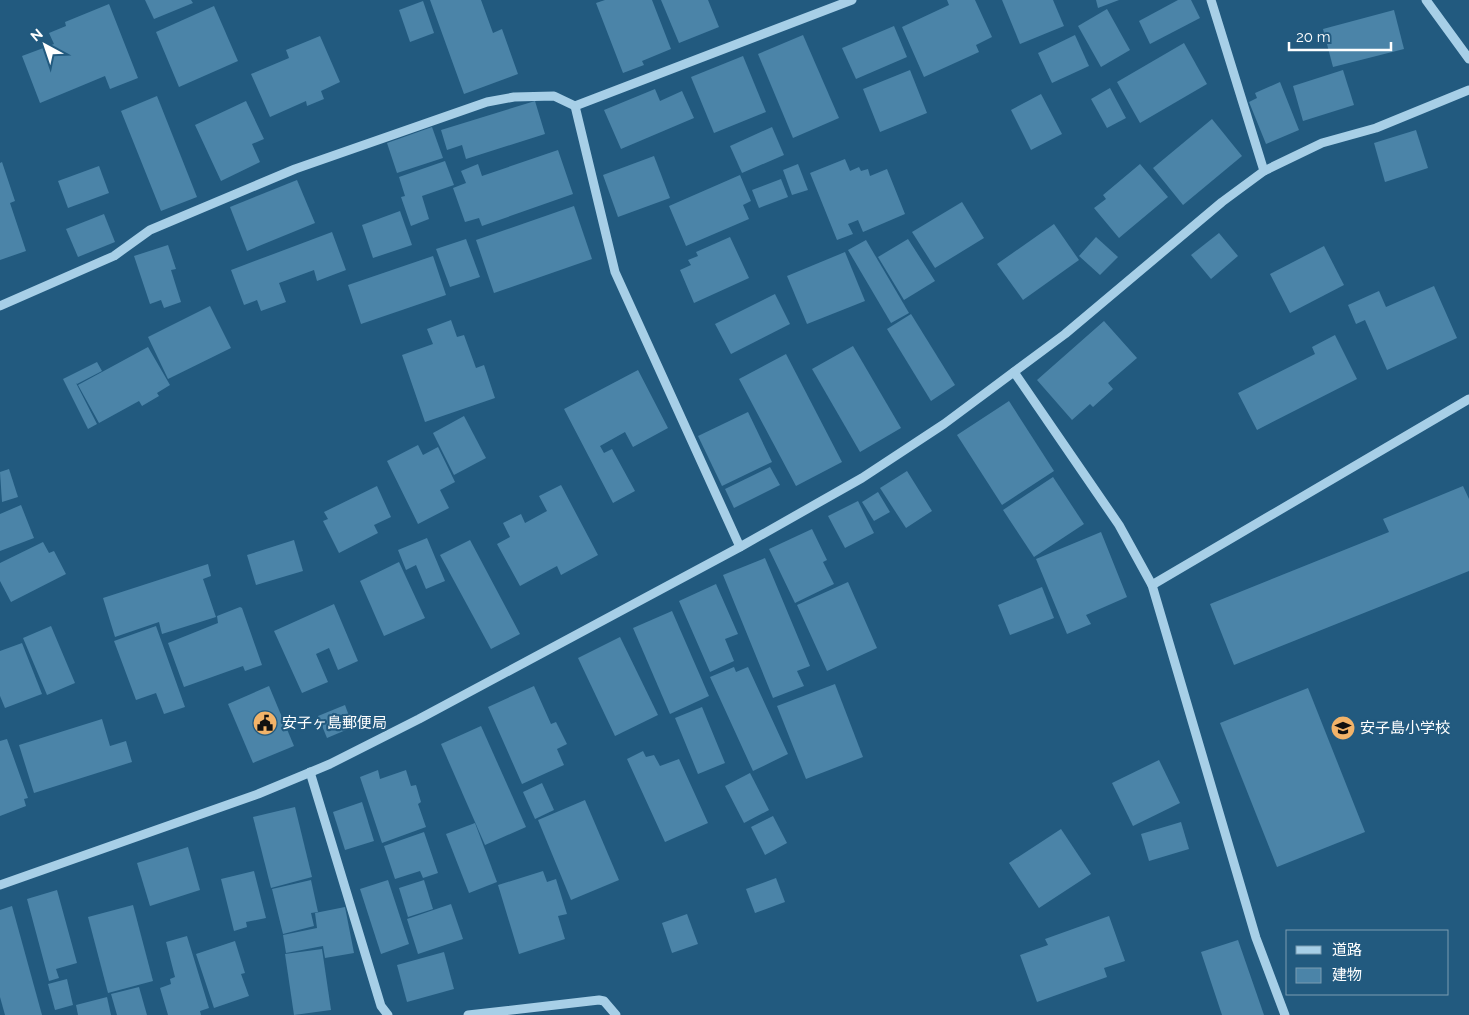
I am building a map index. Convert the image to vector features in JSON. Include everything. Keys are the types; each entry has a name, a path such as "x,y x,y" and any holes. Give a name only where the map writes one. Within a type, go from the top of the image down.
{"street":[{"path":"0,306 114,256 150,230 296,169 487,102 514,97 554,96 575,106 852,0"},
{"path":"1211,0 1264,171"},
{"path":"1426,0 1469,59"},
{"path":"0,885 249,798 310,772 419,719 740,547 862,478 944,424 1065,334 1222,202 1264,171 1322,143 1376,128 1469,90"},
{"path":"575,106 616,272 740,547"},
{"path":"1014,372 1119,525 1152,585 1256,938 1285,1015"},
{"path":"1152,585 1469,399"},
{"path":"310,772 381,1006 388,1015"},
{"path":"468,1015 599,1000 604,1001 616,1015"}],"building":[{"path":"145,0 191,0 193,3 154,19"},
{"path":"430,0 481,0 493,33 502,29 518,74 464,94"},
{"path":"605,0 652,0 671,49 642,61 644,65 623,73 596,3"},
{"path":"661,0 708,0 719,27 679,43"},
{"path":"947,0 975,0 992,37 976,45 979,52 924,77 902,27 949,5"},
{"path":"1002,0 1053,0 1064,26 1020,44"},
{"path":"1096,0 1119,0 1098,8"},
{"path":"1178,0 1191,0 1200,18 1150,44 1139,21"},
{"path":"423,1 434,33 410,42 399,10"},
{"path":"109,4 138,78 110,89 105,76 40,103 22,56 54,44 49,33 66,26 65,22"},
{"path":"214,6 238,61 179,87 156,32"},
{"path":"1107,9 1130,50 1101,67 1078,26"},
{"path":"1394,10 1404,49 1333,67 1323,29"},
{"path":"894,26 907,57 856,79 842,48"},
{"path":"803,35 839,118 793,138 758,54"},
{"path":"1075,35 1089,66 1052,83 1038,53"},
{"path":"320,36 340,82 321,91 324,99 307,106 306,101 270,117 251,74 289,58 286,50"},
{"path":"1184,43 1207,84 1140,123 1117,82"},
{"path":"743,56 766,112 714,133 691,77"},
{"path":"910,70 927,113 880,132 863,89"},
{"path":"1343,70 1354,105 1303,121 1293,86"},
{"path":"1280,82 1299,130 1266,144 1249,102 1257,98 1255,93"},
{"path":"1110,88 1126,118 1107,128 1091,99"},
{"path":"655,89 660,101 682,91 694,118 621,149 604,110"},
{"path":"1041,94 1062,134 1031,150 1011,110"},
{"path":"157,96 197,197 161,211 121,111"},
{"path":"246,101 264,139 252,144 260,162 221,181 195,125"},
{"path":"535,101 545,134 466,159 462,145 447,150 441,130"},
{"path":"1212,119 1242,156 1183,205 1153,168"},
{"path":"432,127 443,158 397,173 387,143"},
{"path":"772,127 784,155 742,173 730,146"},
{"path":"1416,130 1428,168 1385,182 1374,143"},
{"path":"558,150 573,194 482,226 479,218 465,222 453,188 466,183 461,171 478,164 482,176"},
{"path":"654,156 670,198 618,217 603,175"},
{"path":"845,159 850,171 859,167 861,171 868,169 870,176 887,169 905,214 863,232 858,220 848,224 853,234 837,240 810,173"},
{"path":"445,161 454,185 422,196 429,219 411,226 401,197 405,196 399,177"},
{"path":"2,162 15,201 10,203 26,251 0,260 0,163"},
{"path":"798,164 808,190 792,195 783,170"},
{"path":"1140,164 1168,197 1119,238 1094,208 1106,199 1103,195"},
{"path":"99,166 109,193 68,208 58,181"},
{"path":"740,175 751,201 743,205 749,219 686,246 669,206"},
{"path":"781,179 788,197 759,208 752,190"},
{"path":"297,180 315,223 247,251 230,207"},
{"path":"962,202 984,238 935,268 912,232"},
{"path":"574,206 592,259 494,293 476,240"},
{"path":"400,211 412,245 373,258 362,225"},
{"path":"104,214 115,242 78,257 66,229"},
{"path":"1054,224 1079,260 1023,300 997,264"},
{"path":"332,232 346,270 317,281 314,270 279,283 286,302 261,311 257,300 244,305 231,270"},
{"path":"1219,233 1238,256 1211,279 1191,255"},
{"path":"730,237 749,278 694,303 680,270 691,265 688,260 698,256 696,252"},
{"path":"1096,237 1118,257 1100,275 1079,256"},
{"path":"466,239 480,277 450,287 436,249"},
{"path":"908,239 935,281 904,300 878,257"},
{"path":"866,240 909,313 891,323 848,250"},
{"path":"168,245 176,269 171,270 181,302 164,308 161,300 150,304 134,256"},
{"path":"1324,246 1344,285 1290,313 1270,274"},
{"path":"845,252 865,301 807,324 787,276"},
{"path":"433,256 446,295 361,324 348,285"},
{"path":"1434,286 1457,338 1387,370 1365,320 1356,324 1348,305 1379,291 1386,307"},
{"path":"775,294 790,324 731,354 715,324"},
{"path":"210,306 231,348 168,379 148,337"},
{"path":"911,314 955,385 931,401 887,329"},
{"path":"451,320 457,337 464,335 476,368 484,365 495,398 425,422 402,355 433,344 427,329"},
{"path":"1104,321 1137,358 1108,383 1113,389 1093,407 1090,404 1072,420 1037,380"},
{"path":"1335,335 1357,379 1257,430 1238,393 1315,354 1312,347"},
{"path":"853,346 901,428 860,452 812,369"},
{"path":"148,347 170,385 157,393 159,396 142,406 139,401 99,423 78,385"},
{"path":"786,354 842,462 796,486 739,379"},
{"path":"97,362 102,371 76,383 97,424 88,429 63,379"},
{"path":"638,370 668,428 633,447 625,432 600,446 604,453 612,449 635,491 613,503 564,409"},
{"path":"1009,401 1054,471 1002,505 957,435"},
{"path":"748,412 772,462 722,486 698,436"},
{"path":"464,416 486,458 454,475 433,433"},
{"path":"418,445 423,455 438,447 455,482 440,490 449,508 418,524 387,461"},
{"path":"770,467 780,485 734,508 725,489"},
{"path":"9,469 18,497 2,502 0,472"},
{"path":"907,471 932,511 906,528 880,488"},
{"path":"1053,477 1084,524 1034,557 1003,510"},
{"path":"561,485 598,555 561,575 557,566 520,586 497,544 510,537 503,523 521,514 525,523 547,511 539,496"},
{"path":"377,486 391,517 374,525 378,533 339,553 323,521 328,519 324,512"},
{"path":"1463,486 1469,499 1469,571 1234,665 1210,604 1389,532 1383,519"},
{"path":"878,492 890,512 874,521 862,502"},
{"path":"858,501 874,533 845,548 828,516"},
{"path":"21,505 34,538 0,551 0,514"},
{"path":"812,529 827,560 823,562 834,584 795,603 769,549"},
{"path":"1101,532 1127,597 1086,615 1091,624 1067,634 1036,559"},
{"path":"427,538 445,581 426,589 416,565 406,570 398,550"},
{"path":"294,540 303,571 256,585 247,555"},
{"path":"470,540 520,634 491,649 440,555"},
{"path":"43,542 49,553 54,551 66,574 11,602 0,581 0,563"},
{"path":"765,558 810,666 797,671 804,686 773,698 723,575"},
{"path":"399,562 425,618 384,636 360,581"},
{"path":"208,564 211,576 203,579 216,617 162,634 159,622 115,637 103,598"},
{"path":"848,582 877,648 827,671 797,605"},
{"path":"716,584 738,634 725,639 734,661 710,672 679,601"},
{"path":"1042,587 1054,618 1010,635 998,605"},
{"path":"334,604 358,661 338,670 329,648 316,654 328,682 302,693 274,631"},
{"path":"240,607 242,608 262,665 245,671 243,666 184,687 168,643 218,623 217,616"},
{"path":"672,611 709,696 670,714 633,628"},
{"path":"51,626 75,683 47,695 23,638"},
{"path":"156,626 185,707 164,714 156,693 136,700 114,641"},
{"path":"620,637 658,715 615,736 578,658"},
{"path":"22,643 42,694 5,708 0,696 0,651"},
{"path":"734,667 736,672 748,667 788,754 753,771 710,677"},
{"path":"835,684 863,757 806,779 777,706"},
{"path":"269,686 294,746 253,763 228,704"},
{"path":"534,686 551,724 556,722 567,744 557,749 564,765 522,784 488,707"},
{"path":"1308,688 1365,832 1277,867 1220,723"},
{"path":"345,705 353,727 327,738 318,716"},
{"path":"702,707 725,763 698,774 675,718"},
{"path":"102,719 110,746 126,741 132,762 34,793 19,745"},
{"path":"481,726 526,827 485,845 441,744"},
{"path":"7,739 28,798 24,799 26,806 0,816 0,741"},
{"path":"643,751 646,757 654,755 660,766 679,759 708,823 665,842 627,759"},
{"path":"1159,760 1180,803 1133,826 1112,783"},
{"path":"378,770 380,779 406,770 411,786 416,785 421,802 418,804 426,827 382,843 360,777"},
{"path":"750,773 769,810 744,823 725,786"},
{"path":"542,783 554,810 535,819 523,792"},
{"path":"585,800 619,880 571,900 538,820"},
{"path":"362,802 374,841 345,850 333,812"},
{"path":"295,807 312,877 271,888 253,817"},
{"path":"773,816 787,843 765,855 751,827"},
{"path":"1181,822 1189,849 1149,861 1141,834"},
{"path":"475,823 497,882 469,893 446,834"},
{"path":"1061,829 1091,874 1039,908 1009,863"},
{"path":"424,832 438,873 423,878 420,871 395,879 384,846"},
{"path":"188,847 200,890 150,906 137,863"},
{"path":"254,871 266,918 246,922 247,927 234,931 221,879"},
{"path":"543,871 547,882 556,879 567,914 558,916 565,939 519,954 498,885"},
{"path":"776,878 785,902 755,913 746,889"},
{"path":"311,880 318,912 311,913 314,926 283,934 272,889"},
{"path":"388,880 409,944 381,954 360,889"},
{"path":"424,880 433,909 408,917 399,888"},
{"path":"57,890 77,963 56,969 59,978 49,981 27,899"},
{"path":"451,904 463,939 418,954 407,919"},
{"path":"133,905 153,981 108,993 88,917"},
{"path":"12,906 42,1015 5,1015 0,997 0,910"},
{"path":"345,907 354,953 325,958 323,946 286,953 283,935 317,928 315,913"},
{"path":"687,914 698,944 672,953 662,923"},
{"path":"1109,916 1125,961 1104,968 1107,977 1037,1002 1020,955 1048,945 1045,939"},
{"path":"187,936 209,1008 200,1011 201,1015 168,1015 160,988 171,984 170,979 175,977 166,942"},
{"path":"1238,940 1264,1015 1222,1015 1201,952"},
{"path":"235,941 245,973 241,974 249,996 214,1008 196,954"},
{"path":"322,949 331,1010 294,1015 285,954"},
{"path":"444,952 454,989 407,1002 397,965"},
{"path":"67,979 73,1005 55,1010 48,984"},
{"path":"139,987 147,1015 117,1015 111,994"},
{"path":"107,997 111,1015 78,1015 76,1005"}],"place":[{"name":"安子ヶ島郵便局","path":"265,723"},
{"name":"安子島小学校","path":"1343,728"}]}
